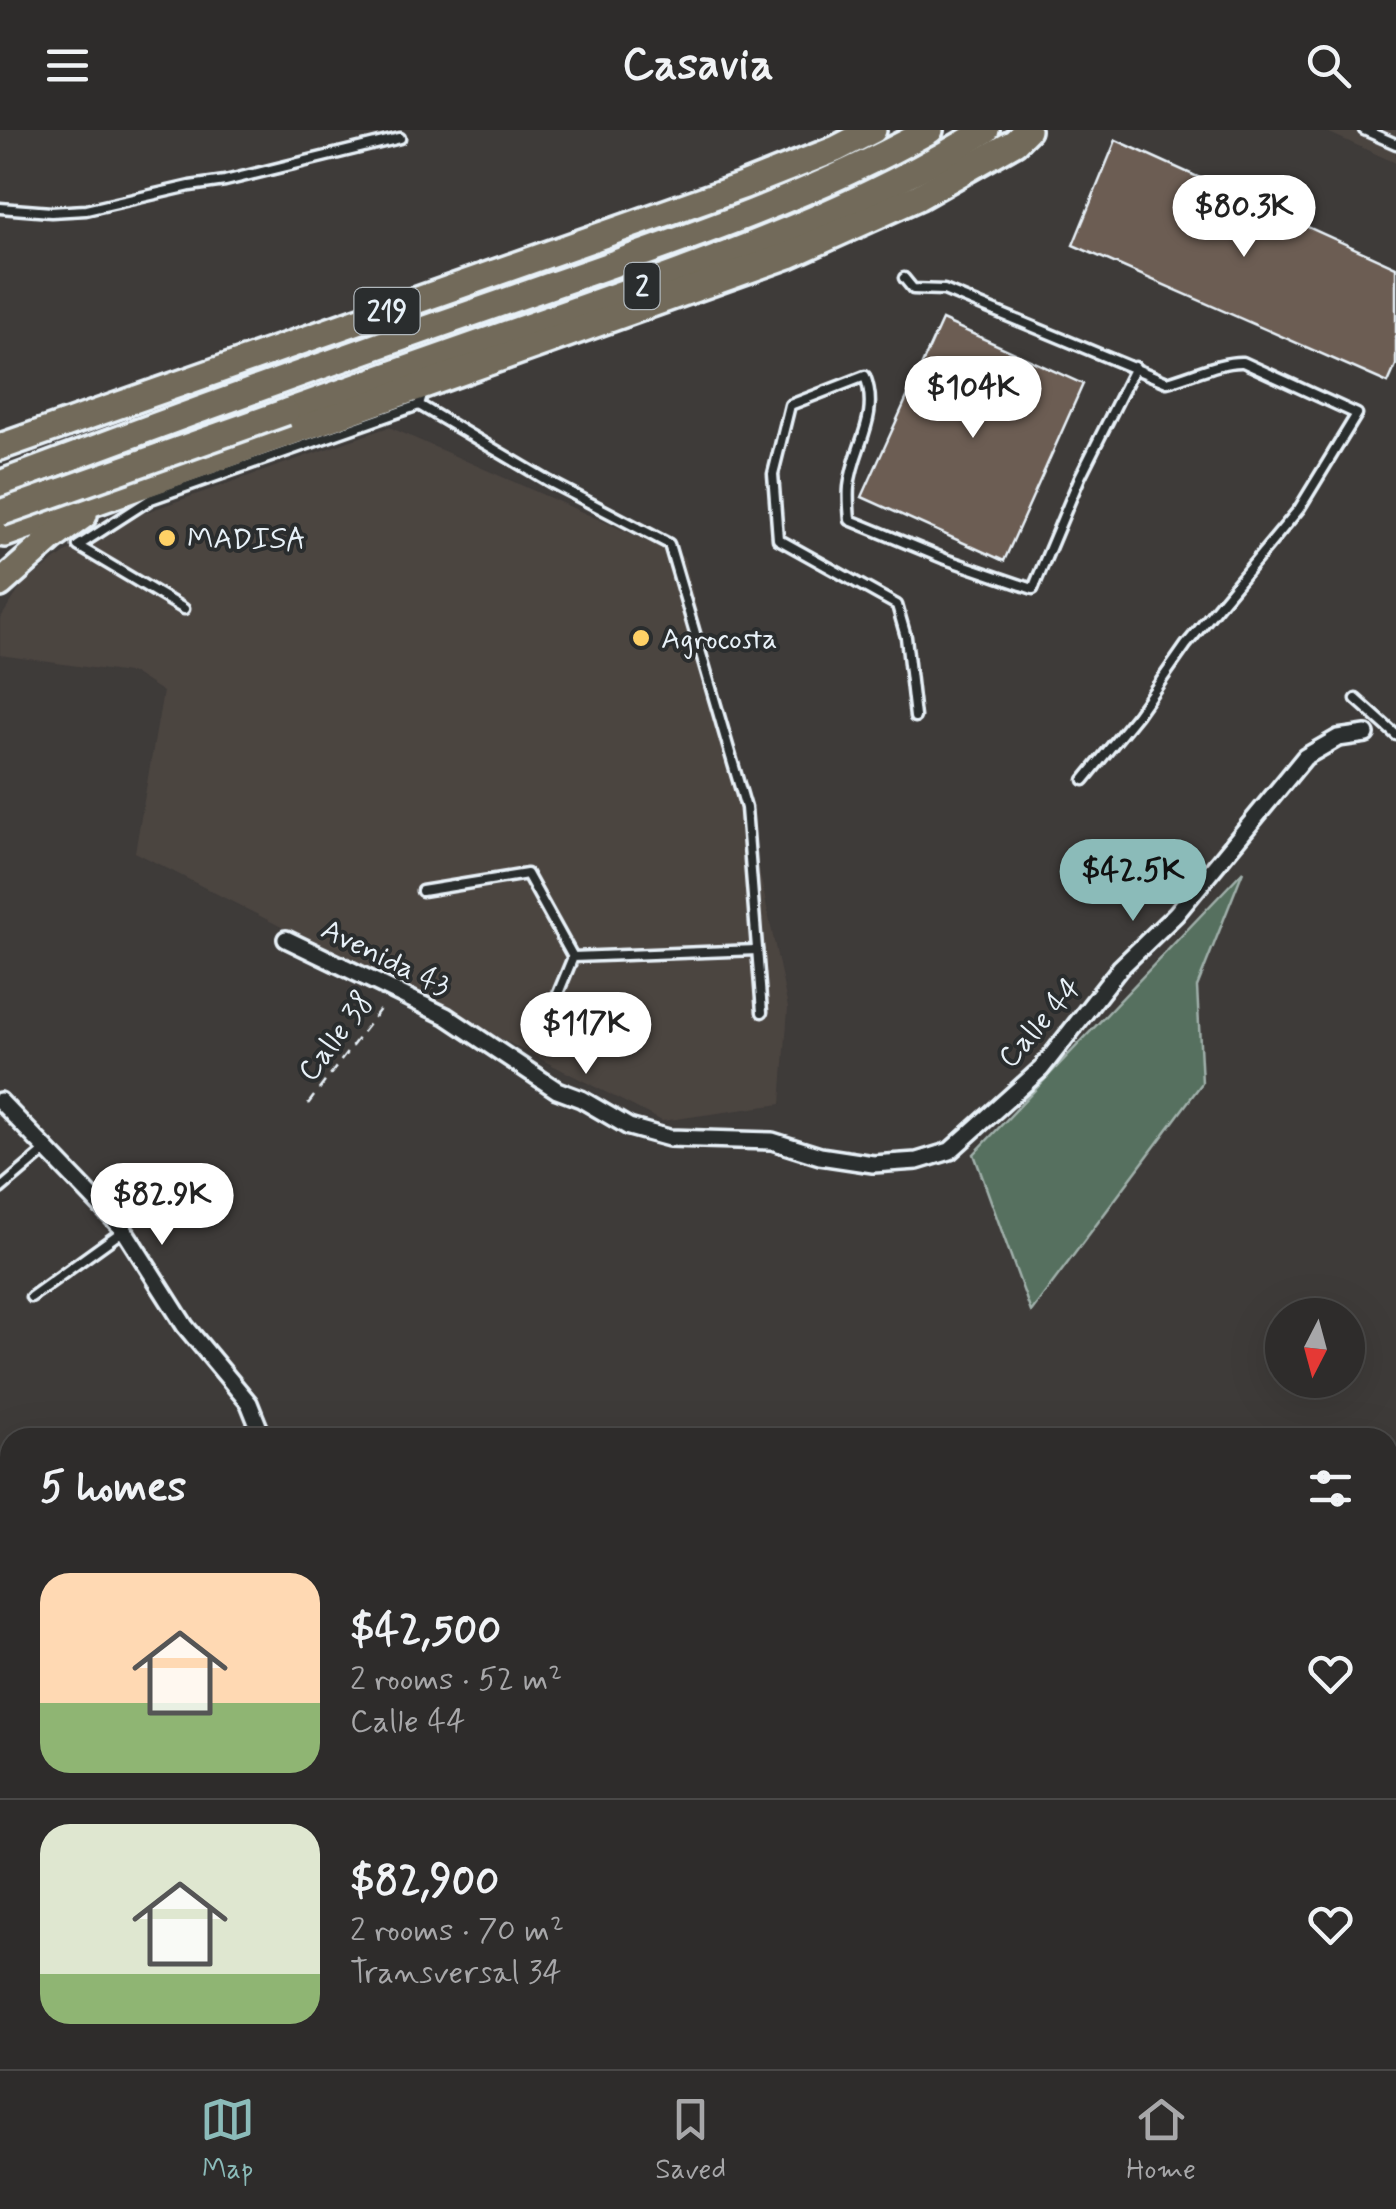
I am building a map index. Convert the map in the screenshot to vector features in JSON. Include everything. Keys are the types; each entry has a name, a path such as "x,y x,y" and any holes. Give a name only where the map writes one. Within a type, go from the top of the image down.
{"highway":[{"name":"219","path":"0,448 746,186 872,130"},
{"name":"2","path":"0,484 277,380 712,227 844,173 930,130"},
{"name":"2","path":"2,523 286,412 684,272 919,171 986,130"},
{"path":"2,523 166,478 422,396 793,262 918,197 1025,134"},
{"path":"0,584 86,514 166,478"}],"street":[{"name":"Calle 44","path":"907,1162 950,1151 1040,1069 1120,968 1176,914 1304,757 1338,738 1366,734"},
{"name":"Avenida 43","path":"286,939 446,1016 557,1090 581,1098 629,1127 669,1138 772,1141 820,1156 873,1164 907,1162"},
{"path":"0,1102 124,1230 185,1326 249,1403 259,1428"}],"lane":[{"path":"1364,130 1396,144"},
{"path":"0,208 86,210 400,138"},
{"path":"904,278 913,288 944,290 1168,382 1227,361 1243,362 1357,414 1299,509 1186,645 1137,715 1084,780"},
{"path":"915,717 906,637 897,605 778,539 773,474 790,405 865,376 872,394 872,413 849,485 850,520 1034,590 1080,477 1135,367"},
{"path":"184,609 78,546 151,498 422,396 550,482 669,544 746,808 762,1012"},
{"path":"1356,700 1396,735"},
{"path":"422,890 527,874 574,957"},
{"path":"574,957 757,950"},
{"path":"552,1008 574,957"},
{"path":"0,1189 48,1149"},
{"path":"32,1297 124,1230"}],"path":[{"name":"Calle 38","path":"308,1104 394,991"}],"shaded area":[{"path":"1323,130 1396,130 1396,163"},
{"path":"389,427 684,557 746,808 788,1008 781,1104 662,1121 135,852 163,692 135,674 0,655 0,619 23,584 98,529"}],"green space":[{"path":"1243,871 1197,987 1202,1083 1031,1312 974,1154"}],"building":[{"path":"1116,140 1396,267 1396,365 1388,383 1073,245"},
{"path":"942,320 1083,384 1004,561 862,497"}],"place":[{"name":"MADISA","path":"167,538"},
{"name":"Agrocosta","path":"641,638"}]}
